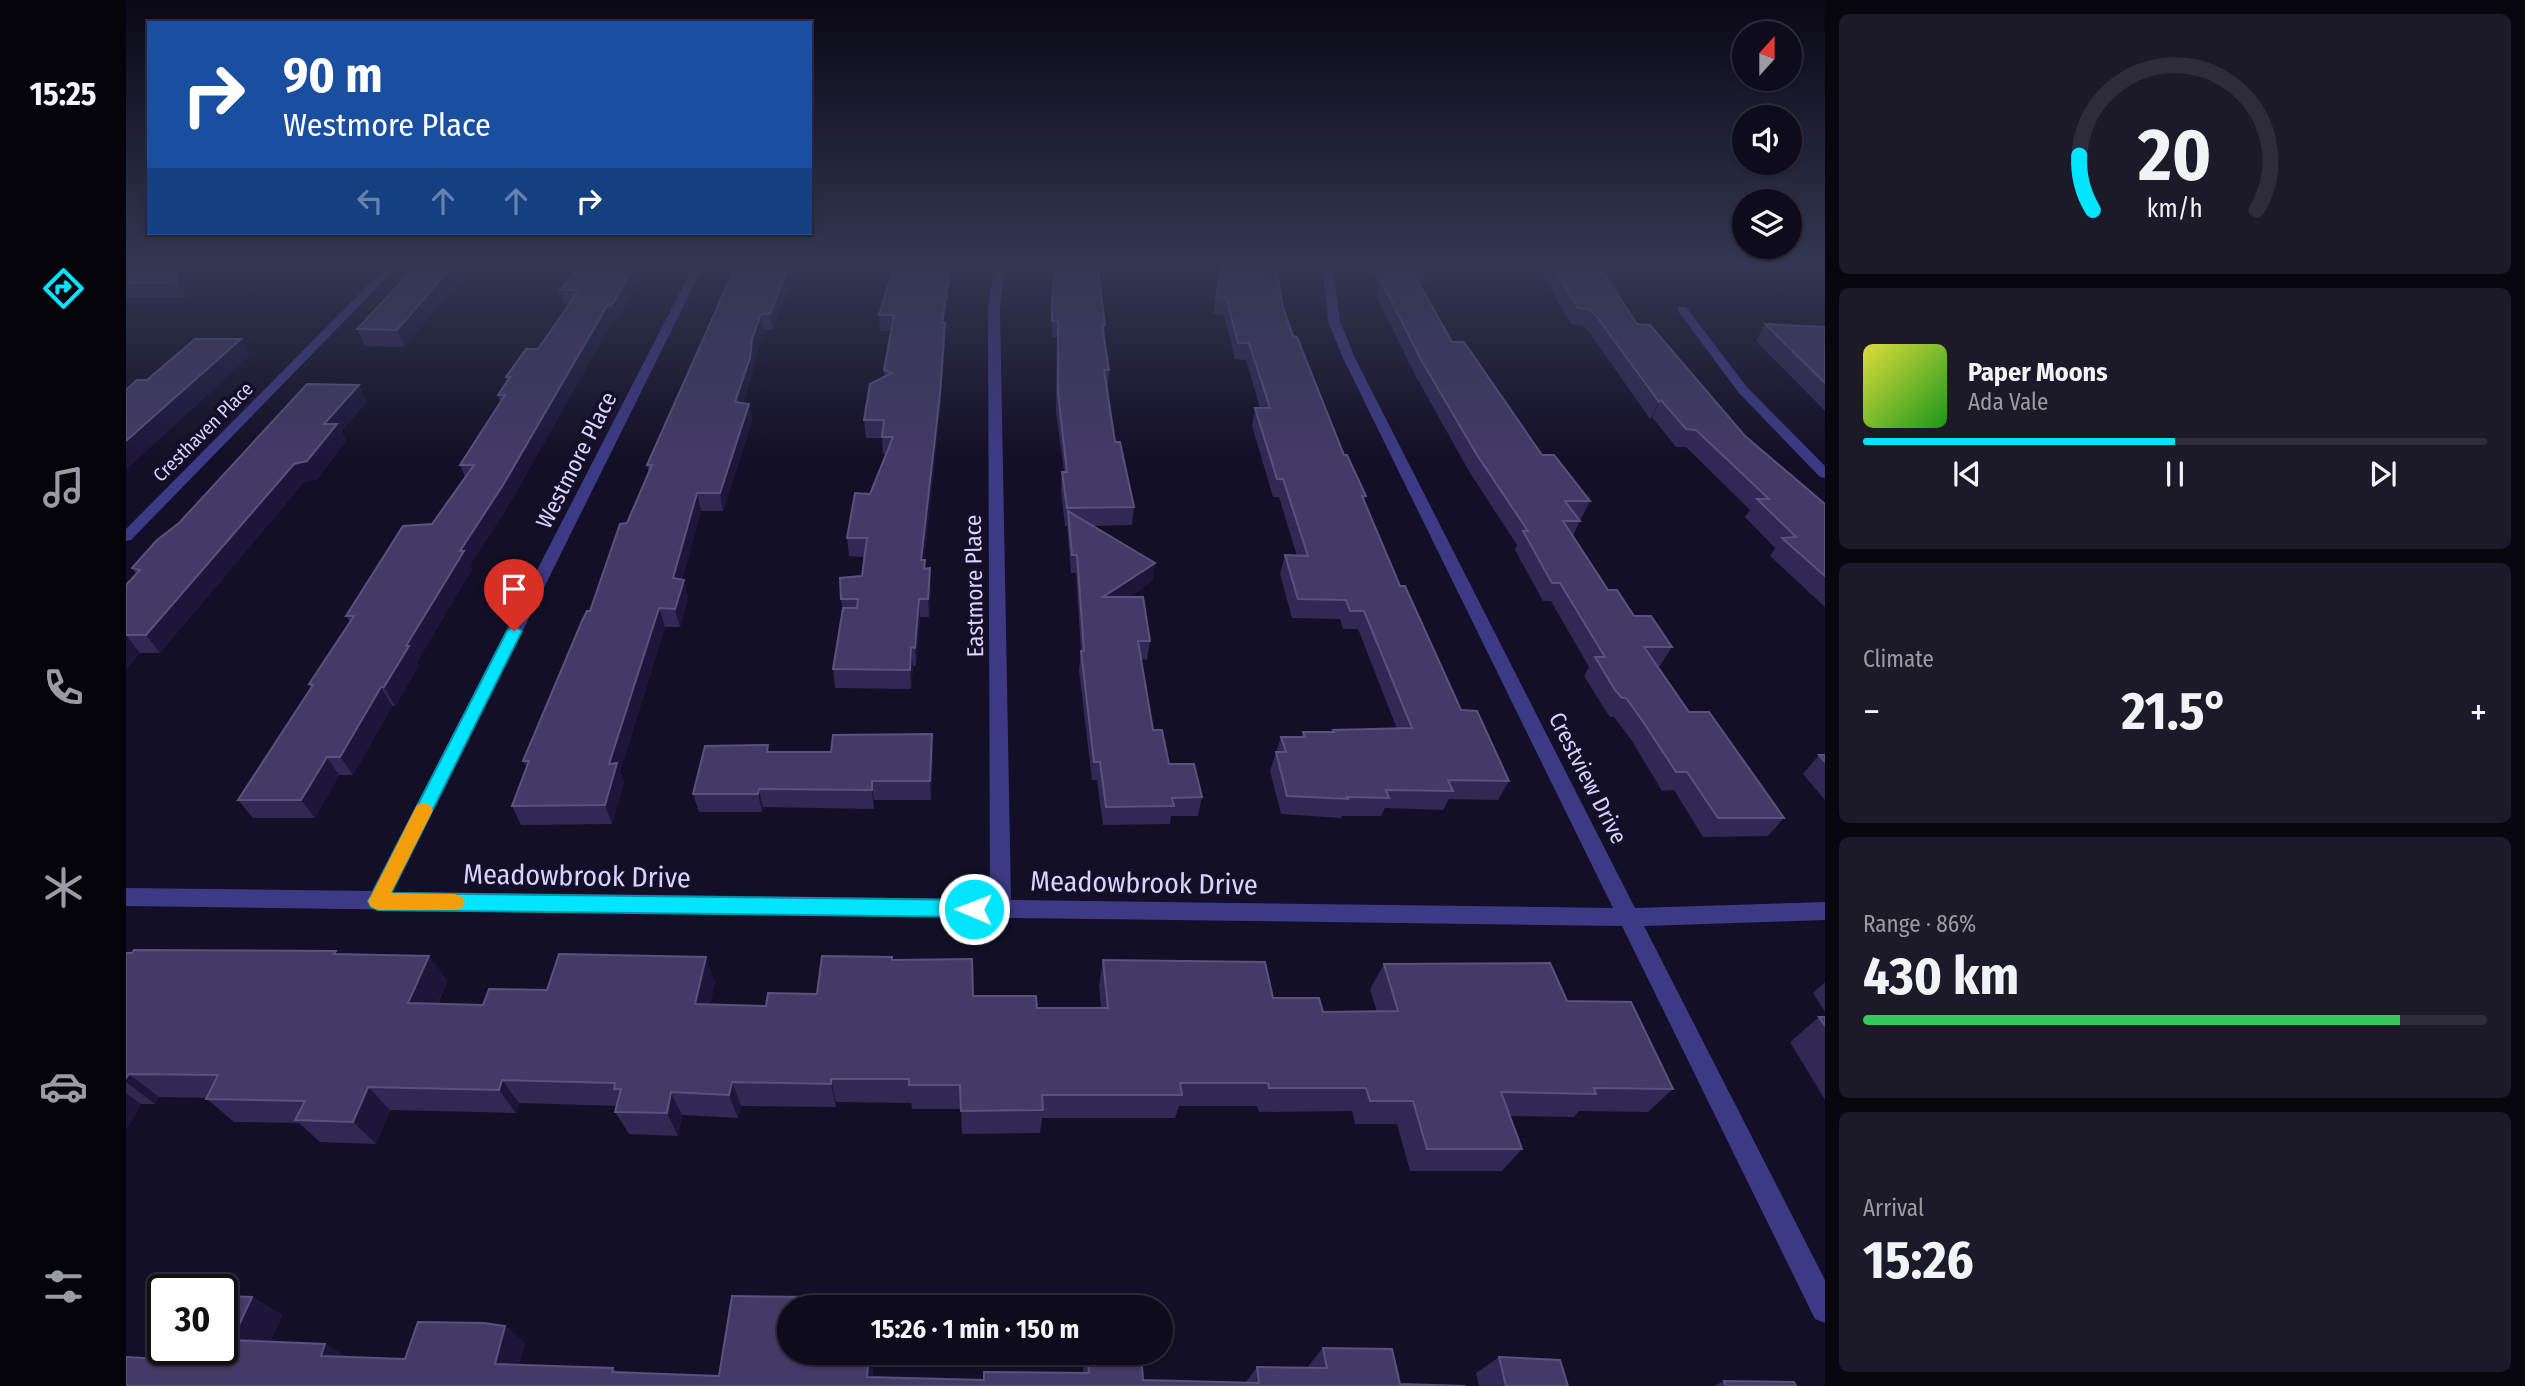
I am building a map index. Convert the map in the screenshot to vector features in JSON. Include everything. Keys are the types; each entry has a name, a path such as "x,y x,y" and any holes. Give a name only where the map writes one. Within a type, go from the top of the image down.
{"street":[{"name":"Cresthaven Place","path":"126,537 332,328"},
{"name":"Westmore Place","path":"378,901 667,328"},
{"name":"Eastmore Place","path":"994,328 1000,909"},
{"name":"Crestview Drive","path":"1337,328 1349,358 1825,1309"},
{"path":"1696,328 1743,390 1825,474"},
{"name":"Meadowbrook Drive","path":"126,897 1630,917 1825,912"}],"building":[{"path":"358,328 399,328 397,330"},
{"path":"553,328 594,328 503,485 460,551 464,551 406,646 409,646 384,687 381,687 340,757 327,757 301,800 238,800 313,685 309,684 354,616 346,616 403,526 432,524 474,465 460,465 505,395 498,395 510,377 506,377 526,349 538,349"},
{"path":"708,328 756,328 750,358 735,402 749,404 720,493 697,493 673,578 684,580 675,609 659,608 609,764 617,763 605,805 512,806 529,761 523,761 582,621 587,611 590,611 620,524 627,523 652,465 647,465"},
{"path":"892,328 945,328 921,560 925,560 924,569 930,568 928,599 919,599 915,648 911,647 910,670 833,669 843,608 857,608 858,599 841,599 840,578 862,576 867,538 847,538 855,493 870,494 893,437 882,437 884,420 864,420 870,384 892,373 884,370"},
{"path":"1058,328 1102,328 1109,370 1104,370 1115,442 1120,442 1134,507 1067,508 1062,472 1067,472 1058,393"},
{"path":"1234,328 1290,328 1293,336 1297,337 1344,455 1347,455 1366,496 1362,496 1400,586 1405,586 1461,710 1477,711 1509,781 1448,780 1453,791 1386,790 1389,798 1287,796 1276,752 1286,752 1281,737 1305,737 1303,732 1412,728 1364,611 1350,611 1346,600 1298,599 1285,555 1308,556 1283,479 1277,479 1255,408 1270,408 1249,343 1238,343"},
{"path":"1405,328 1444,328 1452,342 1464,342 1542,455 1554,455 1590,501 1565,501 1580,521 1563,521 1608,590 1617,590 1634,616 1651,616 1672,647 1644,647 1689,712 1709,712 1784,818 1718,818 1687,772 1676,772 1626,698 1622,698 1615,690 1595,657 1605,657 1560,583 1552,583 1523,531 1528,531 1477,455"},
{"path":"1605,328 1652,328 1745,436 1825,504 1825,576 1782,538 1796,537 1757,499 1769,499 1696,430 1686,429 1661,400 1659,402"},
{"path":"1769,328 1825,328 1825,383"},
{"path":"195,339 241,339 126,441 126,390 137,380 147,380"},
{"path":"307,384 359,385 324,424 337,424 307,461 294,464 146,635 126,635 126,585 140,570 132,568 157,540 179,523"},
{"path":"1068,511 1155,563 1103,597 1143,597 1150,641 1138,641 1153,730 1162,730 1169,764 1194,764 1202,797 1172,798 1174,806 1106,807 1100,762 1094,762 1081,651 1084,651 1077,555 1072,555"},
{"path":"932,734 930,781 872,781 872,790 759,789 758,794 693,794 705,746 768,745 767,752 831,752 833,735"},
{"path":"134,950 336,951 334,954 429,956 408,1003 483,1005 489,989 547,990 559,954 706,957 695,1004 766,1006 768,993 817,994 822,956 892,957 892,960 972,959 973,996 1036,996 1037,1008 1108,1008 1103,960 1265,962 1273,998 1319,998 1323,1012 1398,1011 1384,964 1550,963 1567,1001 1631,1002 1673,1089 1594,1088 1596,1094 1501,1092 1522,1149 1427,1149 1413,1101 1370,1101 1366,1088 1269,1088 1268,1083 1180,1083 1182,1095 1042,1095 1043,1110 961,1111 960,1085 909,1085 909,1079 831,1079 831,1084 732,1082 729,1095 671,1092 667,1113 615,1112 621,1089 614,1089 615,1083 502,1080 499,1090 368,1087 353,1122 295,1120 305,1101 206,1099 218,1075 129,1074 126,1078 126,953 132,953"},
{"path":"732,1296 777,1297 777,1365 868,1365 867,1377 984,1380 984,1372 1089,1373 1089,1365 1142,1365 1143,1380 1259,1383 1257,1367 1327,1368 1323,1348 1392,1349 1400,1384 1466,1386 126,1386 126,1357 147,1358 147,1365 238,1365 238,1340 325,1344 321,1356 405,1359 418,1322 484,1323 505,1326 495,1364 613,1368 612,1372 719,1376"},
{"path":"238,1297 252,1297 238,1327"},
{"path":"1499,1357 1560,1360 1568,1386 1506,1386"},
{"path":"1724,1381 1794,1382 1796,1386 1726,1386"}],"slow traffic":[{"path":"424,810 378,901 455,902"}],"route":[{"path":"514,631 378,901 974,909"}]}
